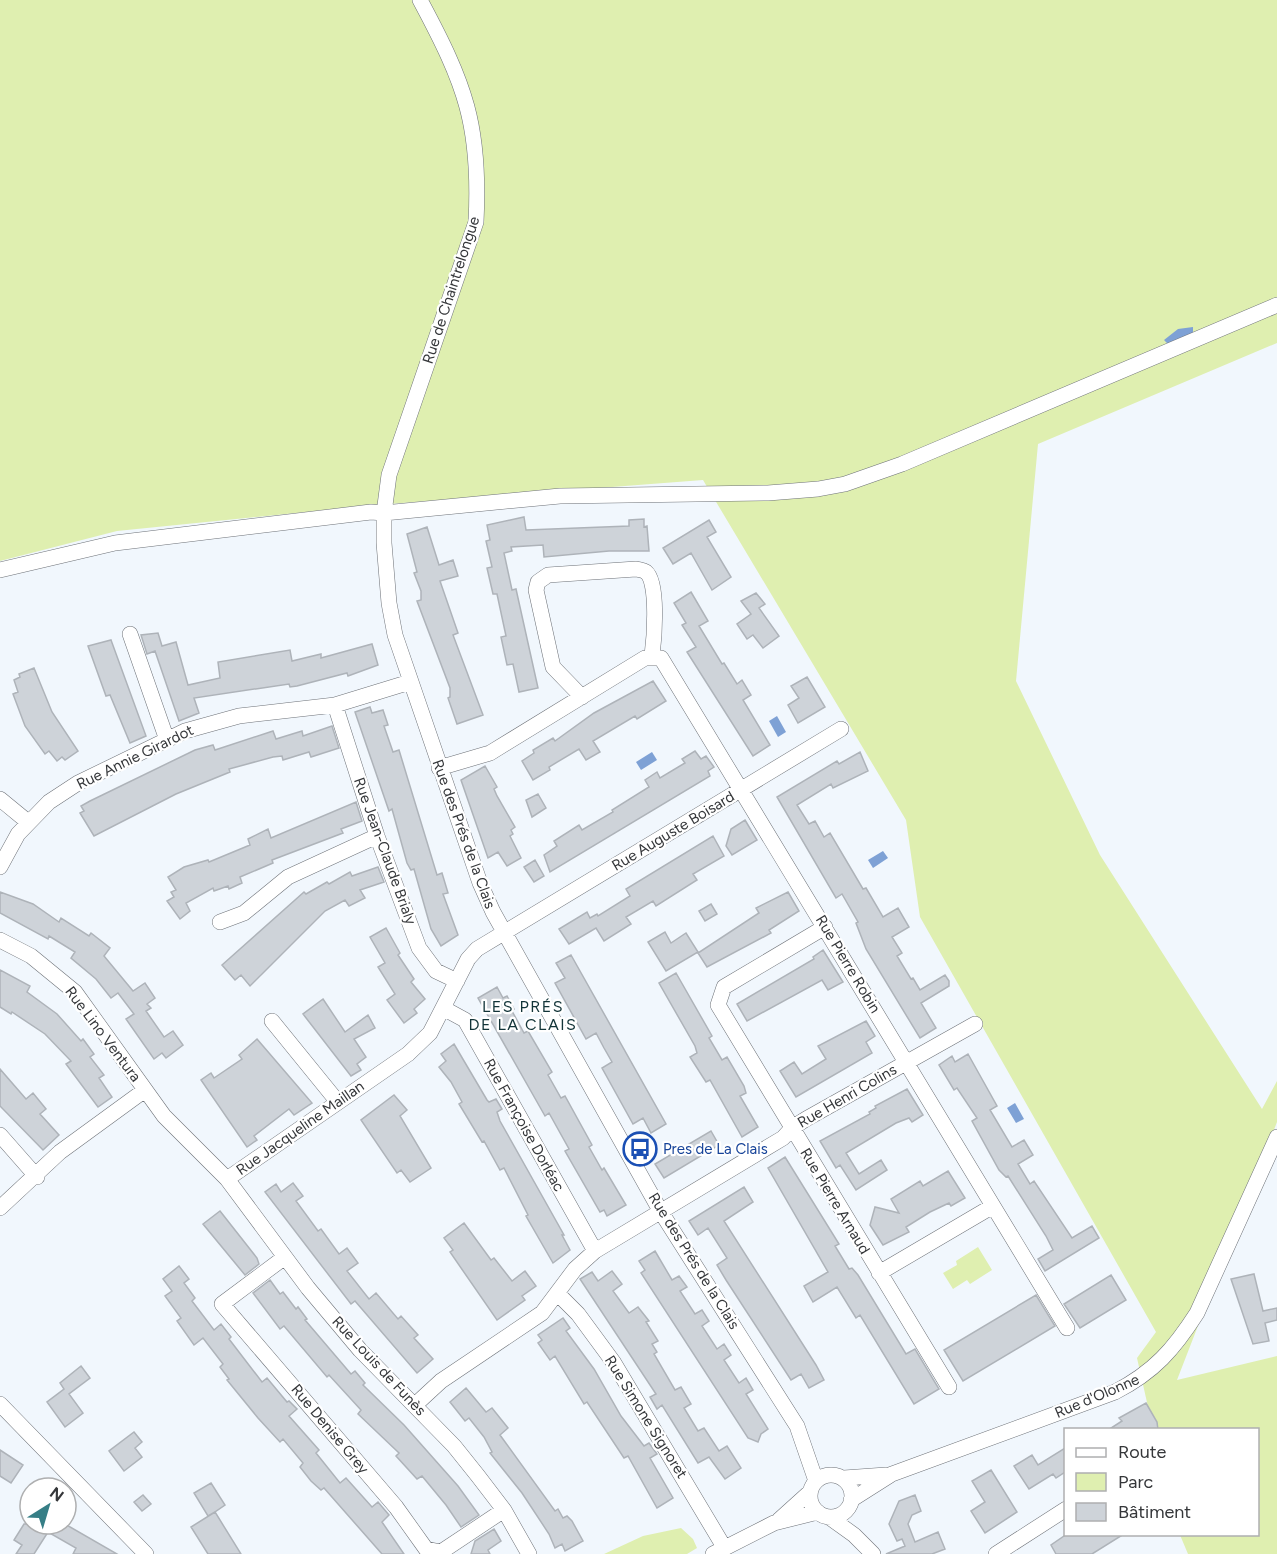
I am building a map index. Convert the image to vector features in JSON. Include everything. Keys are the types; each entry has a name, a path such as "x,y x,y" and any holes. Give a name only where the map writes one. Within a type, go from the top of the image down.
{"street":[{"name":"Rue de Chaintrelongue","path":"384,513 389,475 476,222 477,151 471,116 450,55 420,0"},
{"path":"0,570 115,543 371,512 384,513 560,496 768,493 818,489 845,484 913,460 1277,305"},
{"name":"Rue des Prés de la Clais","path":"384,513 389,603 410,682 480,883 504,932 661,1212 779,1396 802,1438 838,1476"},
{"path":"439,768 490,753 582,697 645,658 652,656 655,620 651,580 646,572 636,569 548,575 538,582 536,590 553,667 582,697"},
{"path":"130,634 167,740"},
{"name":"Rue Pierre Robin","path":"652,656 661,658 668,666 1067,1328"},
{"name":"Rue Annie Girardot","path":"0,867 28,822 62,793 167,740 222,719 335,705 410,682"},
{"name":"Rue Jean-Claude Brialy","path":"335,705 377,836 420,948 436,971 457,981"},
{"name":"Rue Auguste Boisard","path":"504,932 841,729"},
{"path":"0,799 28,822"},
{"path":"220,922 244,913 288,877 377,836"},
{"name":"Rue Pierre Arnaud","path":"825,927 724,987 718,1005 949,1387"},
{"name":"Rue Jacqueline Maillan","path":"145,1090 164,1116 205,1154 227,1179 408,1054 430,1033 468,959 477,949 504,932"},
{"name":"Rue Lino Ventura","path":"0,940 39,962 75,992 145,1090"},
{"name":"Rue Françoise Dorléac","path":"443,1008 465,1020 596,1251"},
{"path":"272,1021 337,1101"},
{"name":"Rue Henri Colins","path":"415,1405 441,1381 542,1313 575,1269 596,1251 783,1138 792,1128 906,1061 975,1024"},
{"path":"0,1208 37,1177 68,1146 145,1090"},
{"path":"0,1135 37,1177"},
{"name":"Rue d'Olonne","path":"718,1551 774,1523 824,1514 849,1505 892,1474 1115,1392 1149,1373 1181,1338 1197,1313 1277,1137"},
{"name":"Rue Louis de Funès","path":"227,1179 285,1257 360,1350 454,1446 504,1510 529,1554"},
{"path":"879,1273 993,1206"},
{"name":"Rue Denise Grey","path":"285,1257 222,1304 396,1507 426,1549 441,1552 504,1510"},
{"name":"Rue Simone Signoret","path":"557,1293 578,1314 614,1363 718,1551"},
{"path":"0,1404 146,1554"},
{"name":"Rue des Prés de la Clais","path":"802,1438 813,1486"},
{"name":"Rue d'Olonne","path":"774,1523 824,1475 892,1474"},
{"path":"838,1476 851,1490 849,1505 854,1534"},
{"path":"813,1486 810,1503 854,1534 873,1554"},
{"path":"996,1554 1064,1510"}],"green space":[{"path":"0,0 1277,0 1277,343 1038,444 1016,681 1100,855 1262,1109 1277,1081 1277,1122 1177,1380 1277,1356 1277,1554 1188,1554 1180,1536 1259,1536 1259,1428 1153,1428 1137,1358 1156,1332 920,917 906,820 703,480 376,505 117,531 0,561"},
{"path":"978,1247 992,1270 970,1284 967,1280 953,1289 943,1273 957,1265 956,1261"},
{"path":"681,1528 693,1539 697,1548 687,1554 604,1554 643,1536"}],"water":[{"path":"1193,327 1193,335 1169,345 1164,340 1178,329"},
{"path":"777,716 786,732 778,737 769,721"},
{"path":"652,752 657,760 641,770 636,762"},
{"path":"883,851 888,858 873,868 868,860"},
{"path":"1015,1103 1024,1119 1016,1123 1007,1108"}],"building":[{"path":"524,517 526,530 629,526 629,520 644,519 644,527 647,526 649,551 609,551 544,557 543,545 511,547 512,551 504,553 512,590 516,589 538,688 519,692 513,664 507,665 501,637 506,636 497,594 493,594 487,568 492,567 486,541 490,540 487,525"},
{"path":"709,520 716,532 707,537 731,577 712,590 691,553 673,564 663,548"},
{"path":"427,527 439,565 453,560 458,576 440,581 458,633 453,635 483,715 457,724 448,698 450,688 417,601 421,600 421,591 414,573 417,572 407,534"},
{"path":"691,592 708,621 699,626 737,684 742,680 751,695 743,700 770,745 753,756 687,652 696,647 682,625 686,623 674,603"},
{"path":"756,593 765,604 759,608 779,636 763,648 753,635 747,639 737,624 751,614 741,601"},
{"path":"158,633 162,646 176,642 188,685 220,678 218,662 290,650 292,661 321,654 321,658 372,644 378,665 348,676 347,673 297,686 290,687 289,684 194,698 199,713 179,721 155,651 147,654 141,635"},
{"path":"111,640 146,736 130,743 110,695 106,696 88,646"},
{"path":"34,668 52,712 78,751 65,760 62,757 57,761 49,751 45,754 25,726 13,694 18,692 14,680 20,677 19,674"},
{"path":"807,677 825,707 798,723 788,705 799,698 791,686"},
{"path":"653,681 666,701 637,719 635,716 593,741 600,752 586,760 579,749 549,767 550,770 533,780 522,761 534,753 533,750 553,738 555,741 594,713"},
{"path":"370,707 372,713 383,710 388,725 384,726 393,752 399,750 437,875 442,873 448,893 443,894 458,935 441,946 431,929 414,869 411,870 407,863 392,809 389,811 355,712"},
{"path":"332,726 339,748 311,757 309,752 283,760 282,756 273,757 229,769 230,772 176,794 94,836 80,813 84,811 81,806 90,801 195,750 213,745 215,750 273,731 276,739 302,731 303,736"},
{"path":"695,751 701,759 706,756 714,767 708,771 710,776 550,872 544,855 557,846 554,841 579,825 582,830 613,812 612,810 649,787 645,780 657,772 660,778 685,763 682,759"},
{"path":"860,752 868,771 833,788 831,784 797,805 809,824 815,821 824,837 830,833 863,889 866,888 883,917 898,908 909,927 892,937 902,953 897,956 920,990 945,975 949,981 949,986 921,1003 936,1028 920,1038 866,949 856,923 858,922 842,894 836,898 777,797 837,761 839,764"},
{"path":"485,766 497,787 494,789 497,796 515,827 511,830 513,834 510,836 521,858 507,866 498,852 488,858 461,780"},
{"path":"538,794 546,808 532,817 526,800"},
{"path":"356,802 362,821 341,829 343,833 272,860 273,863 240,877 242,883 229,889 228,886 214,891 213,888 186,903 190,911 180,919 167,901 174,897 171,892 176,890 168,877 184,867 208,860 209,862 250,845 248,839 268,829 271,838"},
{"path":"745,820 757,840 732,855 726,846 731,829"},
{"path":"713,836 724,856 693,874 697,880 656,906 653,901 626,917 631,924 604,941 596,928 569,944 559,929 587,912 590,918 597,914 598,916 630,896 626,889"},
{"path":"535,860 544,876 534,882 524,867"},
{"path":"378,867 384,882 360,890 365,898 349,906 345,900 325,911 250,986 241,975 235,980 222,965 304,892 306,894 327,882 329,884 350,872 352,876"},
{"path":"0,892 33,904 59,922 61,918 89,936 91,933 110,948 104,956 133,991 145,983 155,998 147,1004 151,1008 146,1011 164,1037 173,1031 183,1045 166,1058 162,1053 154,1059 126,1019 134,1014 118,993 111,998 96,979 71,958 75,952 49,936 48,939 0,913"},
{"path":"788,892 799,911 769,930 771,933 707,967 698,953 759,913 756,908"},
{"path":"711,904 717,914 705,921 699,911"},
{"path":"386,928 400,953 398,955 414,979 411,982 425,999 414,1009 417,1013 404,1023 387,1000 395,994 378,967 385,963 370,937"},
{"path":"665,932 671,943 686,933 698,952 666,971 648,942"},
{"path":"823,950 843,982 828,990 822,980 747,1021 737,1004 814,959 813,957"},
{"path":"571,955 666,1124 651,1133 643,1118 633,1124 602,1068 612,1062 596,1033 586,1039 555,983 565,978 556,963"},
{"path":"0,970 30,986 27,992 57,1014 81,1041 83,1039 94,1054 90,1057 104,1075 99,1078 112,1097 98,1107 66,1064 71,1061 45,1034 12,1012 11,1014 0,1007"},
{"path":"676,973 712,1036 709,1038 722,1060 727,1057 744,1086 746,1093 740,1096 758,1127 742,1137 710,1080 706,1082 690,1057 697,1053 695,1046 659,983"},
{"path":"497,987 503,998 507,996 524,1033 528,1031 552,1072 548,1075 561,1098 565,1096 592,1145 589,1147 626,1205 607,1216 604,1210 600,1212 565,1151 569,1149 549,1113 545,1116 478,998"},
{"path":"323,999 345,1032 368,1015 375,1028 354,1039 366,1057 357,1064 361,1070 351,1076 303,1014"},
{"path":"866,1021 875,1036 866,1042 872,1053 796,1097 780,1071 794,1062 802,1074 826,1059 818,1046"},
{"path":"257,1039 312,1103 294,1115 289,1109 254,1136 257,1140 247,1147 201,1080 211,1073 214,1078 242,1059 239,1055"},
{"path":"454,1044 487,1100 489,1102 496,1099 502,1109 497,1112 500,1121 564,1235 562,1235 570,1250 553,1263 526,1216 528,1215 504,1168 500,1170 459,1104 462,1102 451,1082 439,1067 446,1061 441,1054"},
{"path":"968,1054 997,1106 990,1110 1012,1147 1024,1140 1033,1155 1018,1164 1030,1184 1034,1181 1072,1238 1092,1226 1099,1238 1045,1271 1038,1259 1053,1250 1046,1236 1008,1176 1006,1177 999,1170 972,1121 977,1118 957,1088 954,1090 939,1065 952,1056 955,1062"},
{"path":"0,1069 26,1099 33,1093 46,1109 40,1114 59,1135 43,1150 0,1106"},
{"path":"907,1089 923,1115 912,1122 909,1118 896,1123 846,1153 859,1174 881,1160 887,1170 856,1190 840,1165 836,1168 820,1141 870,1114 869,1112 876,1108 875,1106"},
{"path":"394,1095 407,1110 400,1116 431,1168 410,1182 401,1170 397,1173 361,1120"},
{"path":"711,1131 719,1145 664,1178 655,1164"},
{"path":"785,1157 839,1244 835,1246 849,1269 852,1268 858,1275 906,1354 915,1349 939,1389 914,1404 860,1315 856,1318 837,1287 813,1302 804,1286 828,1272 768,1168"},
{"path":"948,1171 965,1198 951,1206 949,1203 930,1212 906,1227 909,1232 883,1245 870,1225 875,1207 899,1213 891,1199 920,1181 923,1186"},
{"path":"293,1183 303,1196 296,1201 318,1231 321,1229 339,1254 347,1248 358,1263 347,1271 369,1299 376,1293 398,1319 401,1316 418,1335 414,1338 433,1359 417,1373 355,1301 351,1304 265,1192 276,1184 281,1192"},
{"path":"744,1187 753,1202 724,1221 824,1380 809,1388 801,1374 791,1380 726,1280 717,1265 727,1258 708,1228 698,1235 689,1221"},
{"path":"220,1211 257,1258 259,1264 245,1275 203,1224"},
{"path":"464,1223 491,1260 494,1258 512,1281 525,1271 536,1286 522,1296 525,1300 497,1320 450,1252 453,1250 444,1238"},
{"path":"655,1251 672,1280 679,1276 687,1287 680,1291 695,1314 702,1310 709,1321 702,1326 717,1349 724,1344 731,1355 724,1360 739,1383 746,1378 753,1390 746,1394 768,1429 761,1434 758,1442 748,1438 641,1273 645,1270 639,1261"},
{"path":"179,1266 189,1279 184,1283 195,1298 192,1301 214,1330 221,1324 231,1337 229,1339 262,1382 267,1378 287,1402 289,1401 297,1409 289,1416 319,1450 316,1453 340,1483 346,1478 372,1507 378,1502 389,1515 382,1522 404,1554 382,1554 324,1488 321,1490 311,1481 300,1467 303,1463 283,1439 280,1442 258,1418 227,1380 229,1379 220,1367 223,1364 203,1338 194,1345 177,1321 181,1318 165,1296 172,1291 163,1279"},
{"path":"612,1271 622,1284 613,1291 629,1313 638,1307 649,1321 646,1322 658,1341 652,1344 657,1352 654,1354 675,1390 681,1387 691,1404 684,1408 698,1431 704,1428 719,1451 727,1446 741,1468 725,1479 709,1457 698,1463 662,1405 657,1409 650,1397 656,1394 580,1279 592,1272 598,1281"},
{"path":"1254,1274 1263,1311 1277,1308 1277,1320 1265,1323 1269,1341 1253,1344 1231,1279"},
{"path":"1111,1275 1126,1300 1080,1328 1064,1304"},
{"path":"270,1280 280,1294 283,1292 296,1309 298,1307 307,1319 305,1320 351,1374 355,1371 365,1383 363,1385 404,1425 458,1486 479,1515 461,1527 422,1476 417,1479 396,1456 399,1453 358,1414 361,1410 329,1375 327,1377 284,1326 280,1329 253,1293"},
{"path":"1036,1295 1055,1326 963,1381 944,1350"},
{"path":"563,1318 570,1328 566,1331 594,1369 621,1416 644,1446 649,1443 657,1454 650,1458 673,1498 657,1508 628,1456 624,1458 587,1402 584,1404 555,1356 550,1360 538,1343 542,1340 538,1335"},
{"path":"81,1366 90,1378 69,1394 83,1413 65,1427 47,1402 64,1389 60,1383"},
{"path":"466,1388 486,1412 492,1408 508,1428 500,1435 555,1511 558,1509 563,1518 567,1516 572,1521 583,1541 565,1551 562,1544 555,1548 549,1534 522,1493 490,1453 492,1452 484,1437 469,1418 465,1421 450,1402"},
{"path":"1146,1403 1157,1422 1158,1428 1111,1428 1122,1421 1119,1418"},
{"path":"134,1432 142,1442 135,1448 142,1457 124,1471 109,1451"},
{"path":"1064,1449 1064,1473 1056,1478 1053,1474 1029,1489 1014,1466 1032,1455 1038,1465"},
{"path":"0,1450 23,1465 11,1483 0,1476"},
{"path":"991,1470 1017,1512 985,1533 971,1511 985,1502 972,1481"},
{"path":"211,1483 225,1505 208,1516 194,1493"},
{"path":"143,1495 151,1504 142,1511 134,1502"},
{"path":"915,1495 921,1511 912,1515 908,1524 915,1542 938,1532 945,1549 932,1554 886,1554 905,1546 902,1539 897,1541 889,1524 899,1501"},
{"path":"215,1512 241,1554 208,1554 191,1527"},
{"path":"494,1529 501,1541 488,1550 490,1554 471,1554 475,1541"},
{"path":"78,1532 117,1554 73,1554 76,1548 55,1536 78,1536"},
{"path":"18,1534 18,1536 45,1536 34,1554 16,1554 22,1545 14,1540"},
{"path":"1064,1536 1121,1536 1092,1554 1056,1554 1051,1545"}],"place":[{"name":"Pres de La Clais","path":"640,1149"}],"district":[{"name":"LES PRÉS DE LA CLAIS","path":"523,1015"}]}
